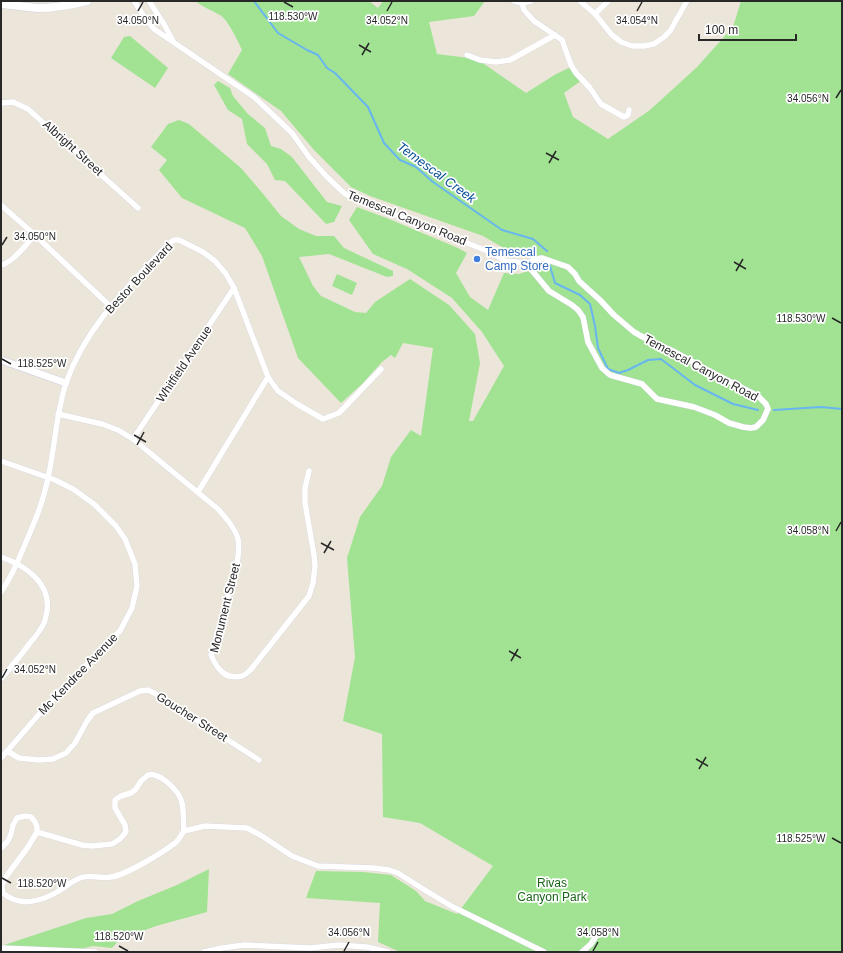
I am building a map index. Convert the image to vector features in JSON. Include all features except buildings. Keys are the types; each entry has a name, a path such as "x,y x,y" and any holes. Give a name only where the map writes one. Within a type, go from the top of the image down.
{"main road":[{"path":"1,4 39,8 55,7 87,1"}],"street":[{"name":"Temescal Canyon Road","path":"134,1 154,29 254,97 292,133 309,157 327,177 350,197 490,252 505,261 528,262 542,258 568,267 579,281 634,332 650,342 673,351 758,396 766,404 768,409 763,420 756,427 751,428 729,423 715,415 694,407 657,399 642,384 610,375 602,368 588,342 583,317 578,310 549,291 530,268 528,262"},
{"name":"Temescal Canyon Road","path":"149,1 164,24 173,42"},
{"path":"514,1 522,3 531,1"},
{"path":"580,1 595,14 612,35 621,42 632,46 654,44 667,34 688,1"},
{"path":"595,14 608,1"},
{"path":"522,3 524,10 534,21 562,40 576,74 590,88 602,104 624,117 628,115 628,110"},
{"path":"467,55 480,60 496,62 510,60 555,35"},
{"name":"Albright Street","path":"1,103 13,102 28,109 138,208"},
{"path":"1,206 110,306"},
{"path":"1,265 13,259 34,235"},
{"name":"Bestor Boulevard","path":"1,592 17,564 34,524 48,478 58,414 66,383 74,363 85,341 110,306 167,245 174,240 188,244 203,252 215,261 226,274 234,288 268,377 278,391 297,404 323,418 338,413 381,369"},
{"name":"Whitfield Avenue","path":"134,439 234,288"},
{"path":"1,360 66,383"},
{"path":"198,492 268,377"},
{"name":"Monument Street","path":"58,414 102,424 118,430 134,439 227,518 238,539 238,554 236,568 211,655 215,665 222,672 232,676 244,676 252,668 309,596 313,583 314,566 314,555 305,503 305,488 309,471"},
{"name":"Mc Kendree Avenue","path":"1,461 56,480 73,489 94,504 116,526 125,539 135,564 137,586 132,608 120,631 48,704 1,758"},
{"path":"1,557 17,564 34,575 42,584 46,594 48,606 45,622 1,679"},
{"name":"Goucher Street","path":"7,751 19,758 39,760 53,759 66,753 76,742 86,721 92,713 140,691 148,690 258,760"},
{"path":"1,848 8,841 17,818 25,816 31,817 37,827 36,832 28,847 5,878 2,886 3,893 9,898 22,902 45,898 82,877 92,876 104,878 117,876 137,867 162,852 176,842 184,831 182,802 177,792 161,778 155,775 148,775 131,793 121,796 115,800 115,808 126,825 126,832 120,839 112,844 92,846 82,845 36,832"},
{"path":"184,831 205,826 247,828 292,856 318,866 374,868 398,873 453,908 544,952"},
{"path":"582,952 591,944 596,936"},
{"path":"204,952 244,945 277,950 339,944 367,947 388,952"},
{"path":"1,948 95,952"}],"green space":[{"name":"Rivas Canyon Park","path":"195,1 369,1 378,8 383,1 485,1 474,16 429,22 437,54 477,59 526,93 556,74 571,67 582,80 564,93 573,117 608,139 650,110 697,67 733,27 741,1 842,1 842,952 400,952 378,942 380,903 306,898 316,871 363,872 391,875 416,891 425,901 457,914 493,866 420,823 383,817 382,734 343,721 355,657 347,558 360,517 382,486 391,457 411,430 421,436 433,348 403,343 395,358 391,355 382,362 362,384 341,403 298,358 262,256 245,228 182,198 159,170 167,160 151,147 168,124 179,120 189,124 241,168 281,216 299,229 316,236 334,236 344,248 393,271 393,276 387,277 329,254 299,257 313,286 321,296 355,312 366,313 375,302 410,279 449,305 475,334 480,363 469,421 473,421 504,366 482,332 452,298 407,269 373,254 349,220 357,207 389,219 467,253 456,273 470,297 488,310 504,273 519,274 534,269 537,254 507,250 483,236 370,196 351,187 314,150 281,111 228,74 242,50 226,21 220,15"},
{"path":"130,36 168,68 155,88 111,58 124,37"},
{"path":"218,81 230,88 233,96 248,114 265,128 271,146 281,149 292,157 327,202 342,206 334,222 326,224 285,181 275,180 267,164 247,144 242,119 228,110 214,85"},
{"path":"337,274 357,283 352,295 332,286"},
{"path":"209,869 207,912 156,926 119,940 112,948 93,946 68,952 1,952 1,946 86,918 112,914"}],"waterway":[{"name":"Temescal Creek","path":"254,1 278,33 318,55 327,68 335,73 368,107 384,143 400,160 416,167 433,182 502,230 533,239 547,251"},
{"name":"Temescal Creek","path":"550,266 555,283 580,295 590,304 598,348 608,369 619,373 648,360 661,359 695,385 733,404 758,410"},
{"name":"Temescal Creek","path":"774,410 821,407 842,409"}],"place":[{"name":"Temescal Camp Store","path":"477,259"}]}
